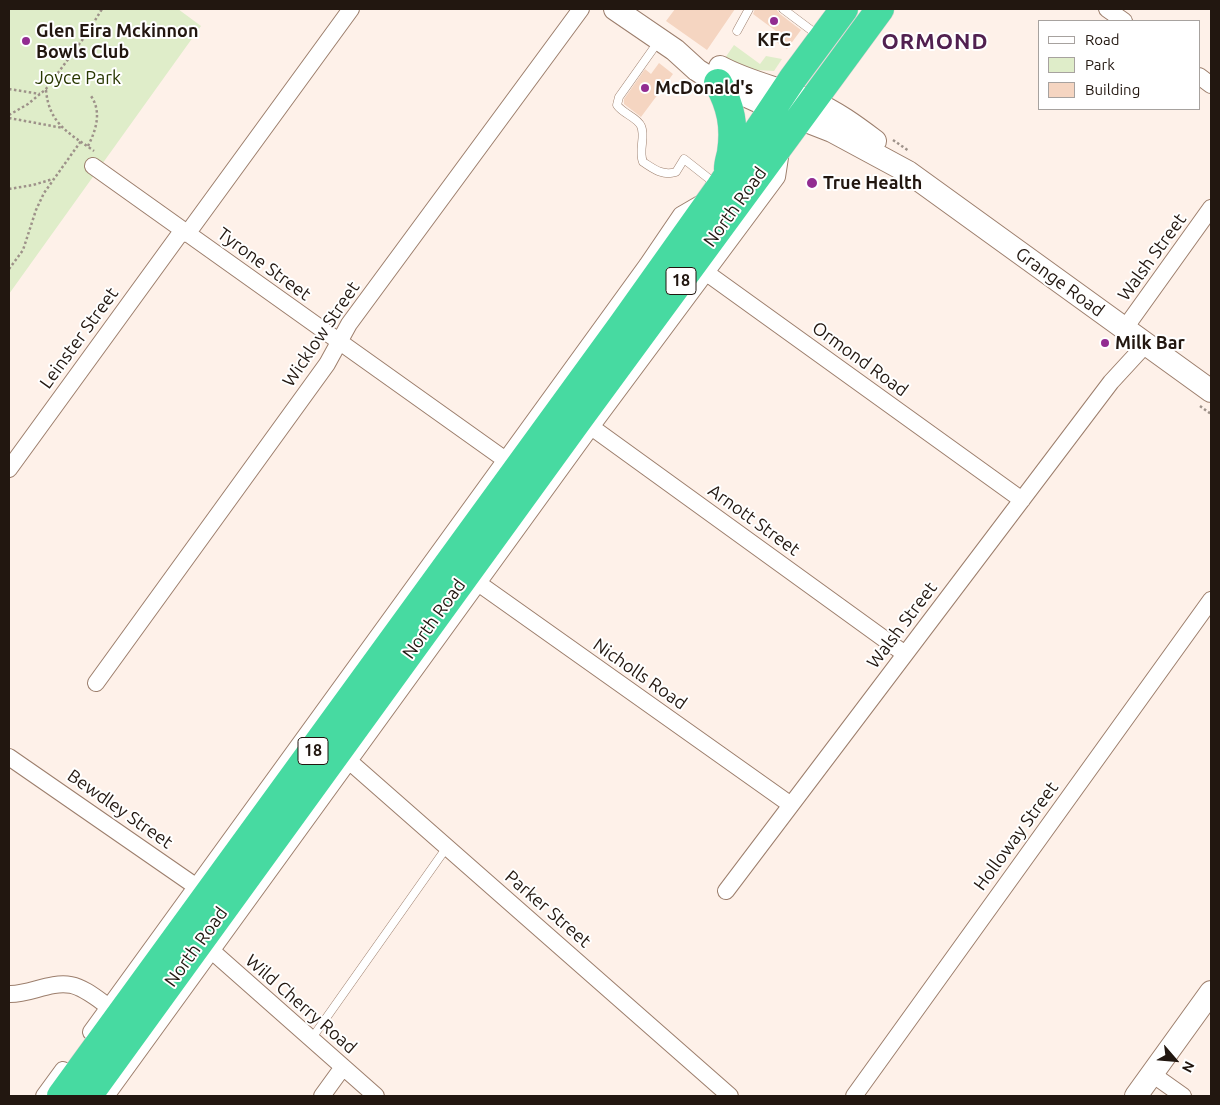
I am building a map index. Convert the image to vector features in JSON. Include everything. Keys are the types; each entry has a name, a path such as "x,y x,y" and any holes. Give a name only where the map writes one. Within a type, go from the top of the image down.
{"highway":[{"name":"North Road","path":"88,1096 123,1016 206,946 337,750 519,470 691,262 782,144 880,9"},
{"path":"832,25 855,43"},
{"name":"North Road","path":"61,1096 123,1016 202,891 337,750 472,579 519,470 585,423 691,262 720,186 832,25"},
{"path":"718,84 727,99 733,124 731,152 720,186"}],"main road":[{"path":"615,9 667,45 697,70 718,84 779,100"},
{"path":"667,45 711,62 779,100"},
{"name":"Grange Road","path":"779,100 806,110 832,131 908,172 1211,391"},
{"path":"1136,1096 1211,992"}],"street":[{"name":"Leinster Street","path":"9,469 351,9"},
{"name":"Wicklow Street","path":"96,683 327,364 349,324 581,9"},
{"path":"1107,9 1123,20"},
{"path":"1200,77 1211,85"},
{"name":"Tyrone Street","path":"94,167 519,470"},
{"name":"North Road","path":"202,891 519,470 680,215 720,186"},
{"name":"Walsh Street","path":"726,892 1110,382 1211,208"},
{"name":"Ormond Road","path":"691,262 1022,500"},
{"name":"North Road","path":"472,579 585,423"},
{"name":"Arnott Street","path":"585,423 905,654"},
{"name":"Nicholls Road","path":"472,579 791,805"},
{"name":"Holloway Street","path":"854,1096 1211,600"},
{"name":"Parker Street","path":"337,750 730,1096"},
{"name":"Bewdley Street","path":"9,757 202,891"},
{"name":"North Road","path":"106,1096 206,946"},
{"name":"Wild Cherry Road","path":"206,946 376,1096"},
{"path":"9,994 72,985 123,1016"},
{"name":"North Road","path":"44,1096 123,1016"},
{"path":"322,1096 343,1067"},
{"path":"1152,1074 1183,1096"}],"lane":[{"path":"737,31 749,9"},
{"path":"783,9 832,25"},
{"path":"667,45 619,97 617,105 641,126 640,151 643,162 659,172 669,173 676,172 684,159 720,186"},
{"path":"312,1038 447,847"}],"path":[{"path":"9,116 28,104 46,89 86,35 102,9"},
{"path":"9,89 40,94"},
{"path":"46,89 50,110 56,121 104,158 94,167"},
{"path":"88,146 98,121 97,109 91,96"},
{"path":"9,116 64,129"},
{"path":"9,269 23,250 36,210 53,179 80,141"},
{"path":"9,189 53,179"}],"green space":[{"name":"Joyce Park","path":"9,9 178,9 201,26 9,294"},
{"path":"734,45 760,64 766,56 782,59 774,71 756,70 725,58"}],"building":[{"path":"675,9 735,9 707,50 666,21"},
{"path":"755,9 776,9 801,30 787,49 775,41 780,34 753,14"},
{"path":"659,63 673,74 641,117 624,104 624,99 645,69 651,74"}],"place":[{"name":"KFC","path":"774,21"},
{"name":"Glen Eira Mckinnon Bowls Club","path":"26,41"},
{"name":"McDonald's","path":"645,88"},
{"name":"True Health","path":"812,183"},
{"name":"Milk Bar","path":"1105,343"}],"district":[{"name":"ORMOND","path":"935,42"}]}
